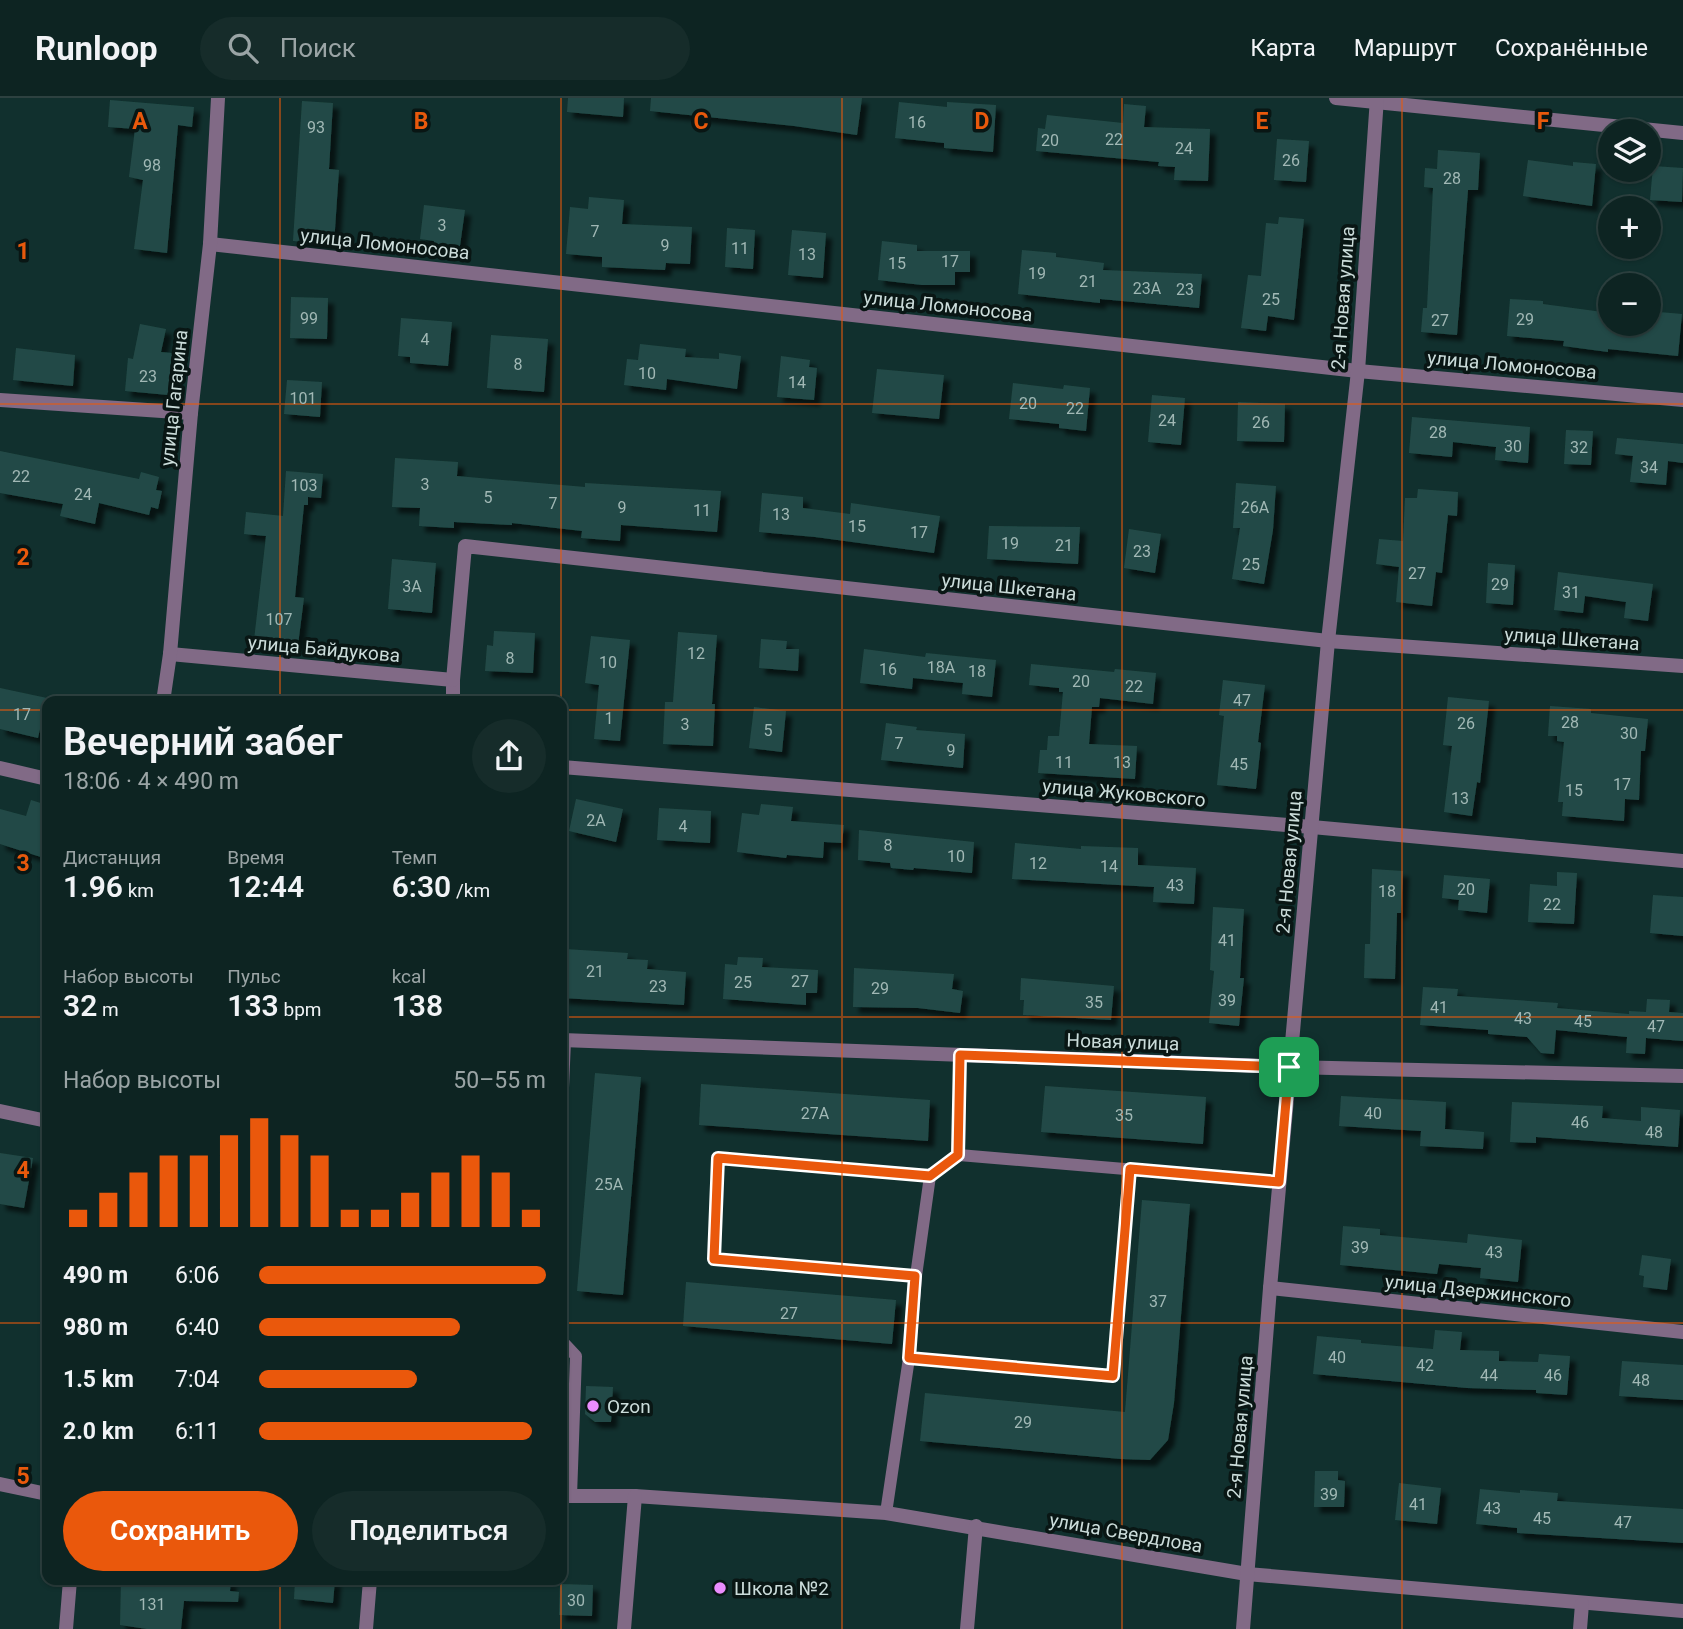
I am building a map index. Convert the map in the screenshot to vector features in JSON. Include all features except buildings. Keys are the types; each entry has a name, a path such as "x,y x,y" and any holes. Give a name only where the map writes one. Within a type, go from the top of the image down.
{"street":[{"name":"улица Гагарина","path":"164,696 210,244 218,98"},
{"path":"1336,98 1683,133"},
{"name":"2-я Новая улица","path":"1243,1629 1289,1067 1328,641 1358,371 1376,100"},
{"name":"улица Ломоносова","path":"210,244 1358,371 1683,400"},
{"path":"0,400 191,414"},
{"name":"улица Шкетана","path":"453,680 464,546 1328,641 1683,666"},
{"name":"улица Байдукова","path":"170,654 453,680"},
{"path":"453,680 453,696"},
{"name":"улица Жуковского","path":"567,767 1312,827 1683,861"},
{"path":"0,768 42,778"},
{"name":"Новая улица","path":"567,1040 1289,1067 1683,1076"},
{"path":"0,1111 42,1120"},
{"name":"улица Дзержинского","path":"1270,1288 1683,1332"},
{"path":"0,1483 42,1493"},
{"name":"улица Свердлова","path":"567,1496 635,1496 886,1513 976,1526 1247,1574 1683,1611"},
{"path":"624,1629 635,1496"},
{"path":"967,1629 976,1526"},
{"path":"66,1629 70,1585"},
{"path":"366,1629 370,1585"},
{"path":"1580,1629 1582,1604"}],"lane":[{"path":"958,1155 960,1055"},
{"path":"915,1276 714,1259 718,1158 930,1176 958,1155 1279,1182"},
{"path":"909,1358 1113,1376 1130,1169"},
{"path":"886,1513 909,1358 915,1276 930,1176"},
{"path":"567,1346 576,1356 567,1496"}],"place":[{"name":"Ozon","path":"593,1406"},
{"name":"Школа №2","path":"720,1588"}],"route":[{"path":"960,1055 1289,1067 1279,1182 1130,1169 1113,1376 909,1358 915,1276 714,1259 718,1158 930,1176 958,1155 960,1055"}]}
